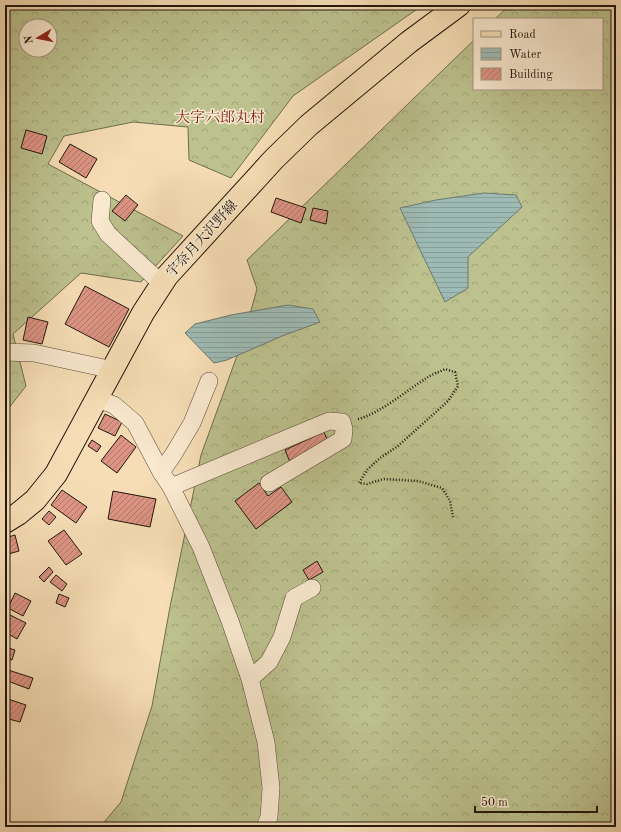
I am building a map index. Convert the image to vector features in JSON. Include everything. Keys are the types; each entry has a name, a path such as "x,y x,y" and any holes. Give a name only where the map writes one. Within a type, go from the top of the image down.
{"main road":[{"name":"宇奈月大沢野線","path":"5,522 18,514 35,500 56,474 143,313 167,276 274,159 309,125 409,42 459,5"}],"street":[{"path":"102,200 100,221 108,234 162,284"},
{"path":"5,352 34,353 113,370"},
{"path":"161,472 192,423 209,381"},
{"path":"97,399 114,405 135,423 161,472 171,487 201,547 230,620 250,679 266,742 271,788 269,817 265,827"},
{"path":"171,487 329,421 342,422 344,429 343,439 269,483"},
{"path":"250,679 269,662 282,637 294,598 312,588"}],"path":[{"path":"342,422 365,417 395,400 429,376 445,369 455,372 458,386 448,401 398,446 380,458 367,470 359,483 367,484 384,479 418,481 442,488 450,501 453,517"}],"green space":[{"path":"5,5 423,5 293,96 231,178 189,160 188,127 133,122 64,136 48,164 183,236 141,282 81,273 13,334 26,386 5,413"},
{"path":"510,5 616,5 616,827 100,827 121,802 152,706 170,607 201,455 242,342 257,289 247,260 473,41 473,90 603,90 603,18 496,18"}],"water":[{"path":"484,193 516,195 522,207 468,257 468,288 445,302 400,208 436,200"},
{"path":"288,305 313,309 320,322 282,336 227,360 214,363 185,333 195,324 231,315"}],"building":[{"path":"26,130 47,136 42,154 21,148"},
{"path":"70,144 97,159 86,178 59,162"},
{"path":"126,195 138,205 125,221 112,211"},
{"path":"276,198 306,208 301,223 271,212"},
{"path":"313,208 328,211 326,224 310,220"},
{"path":"85,286 129,309 109,347 65,324"},
{"path":"28,317 48,322 42,344 23,340"},
{"path":"105,414 122,422 115,436 98,428"},
{"path":"324,432 329,444 290,462 285,450"},
{"path":"121,435 136,447 117,473 101,461"},
{"path":"92,440 101,446 97,452 88,446"},
{"path":"259,483 268,496 281,487 292,502 256,529 235,501"},
{"path":"62,490 87,507 76,523 51,505"},
{"path":"113,491 156,499 150,527 108,519"},
{"path":"49,511 56,517 49,525 42,519"},
{"path":"64,530 82,554 66,565 48,541"},
{"path":"15,535 19,551 5,555 5,538"},
{"path":"317,561 323,572 309,580 303,570"},
{"path":"49,567 53,572 44,582 39,577"},
{"path":"56,575 67,584 62,591 50,582"},
{"path":"15,593 31,601 23,616 8,608"},
{"path":"59,594 69,598 65,607 56,603"},
{"path":"10,615 26,623 17,639 5,632 5,625"},
{"path":"5,647 15,650 12,660 5,658"},
{"path":"8,670 33,678 29,689 5,680"},
{"path":"5,698 26,705 20,722 5,718"}],"district":[{"name":"大字六郎丸村","path":"220,118"}]}
